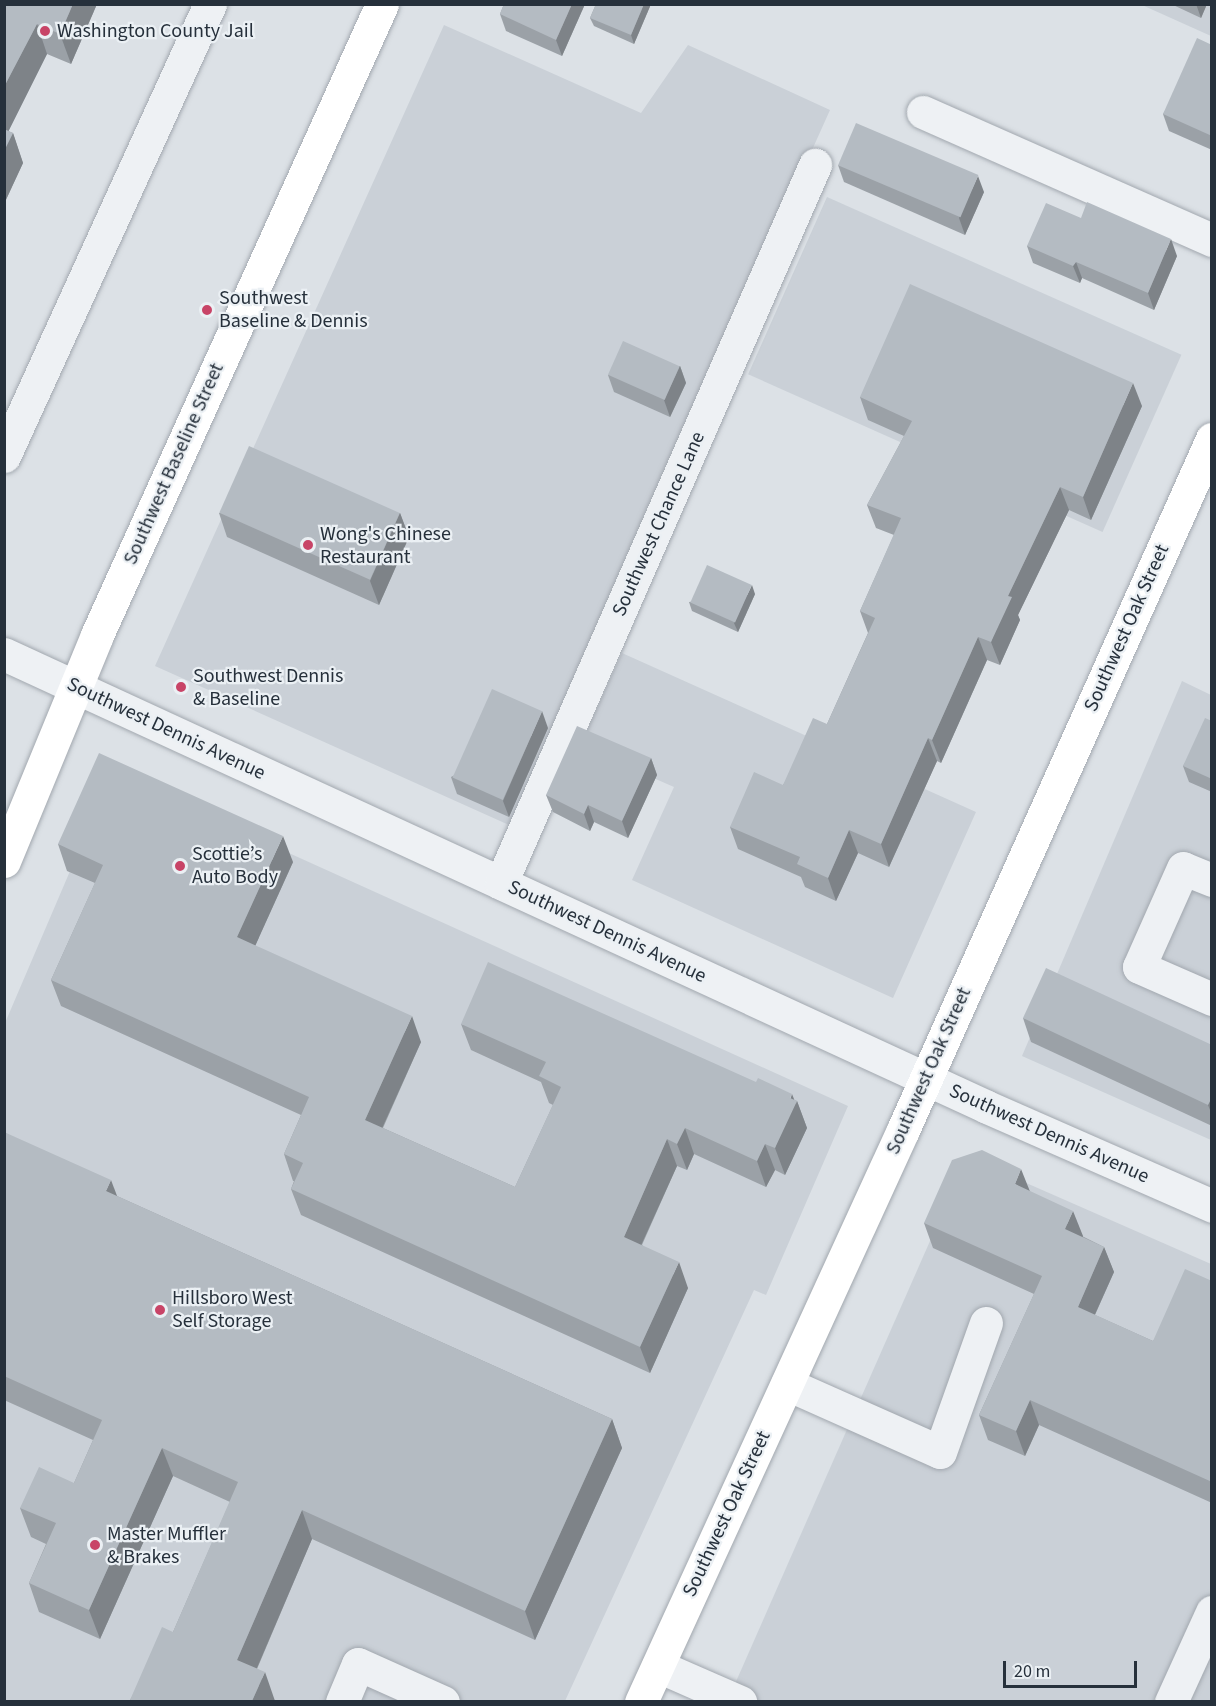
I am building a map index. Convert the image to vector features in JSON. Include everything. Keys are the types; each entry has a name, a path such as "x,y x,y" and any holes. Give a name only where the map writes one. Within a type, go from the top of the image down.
{"highway":[{"name":"Southwest Baseline Street","path":"4,861 76,687 382,4"},
{"name":"Southwest Oak Street","path":"641,1701 926,1079 1212,439"}],"street":[{"path":"4,456 210,4"},
{"path":"923,112 1212,240"},
{"name":"Southwest Chance Lane","path":"501,883 815,165"},
{"name":"Southwest Dennis Avenue","path":"4,654 926,1079 1210,1203"},
{"path":"1212,880 1183,868 1139,967 1212,999"},
{"path":"787,1384 940,1452 986,1323"},
{"path":"1171,1701 1212,1612"},
{"path":"342,1701 358,1664 443,1701"},
{"path":"658,1666 740,1701"}],"shaded area":[{"path":"1142,5 1211,5 1211,36"},
{"path":"444,25 641,113 688,45 830,110 509,825 155,666"},
{"path":"827,197 1181,355 1103,532 748,374"},
{"path":"622,653 976,812 893,998 632,880 674,787 580,746"},
{"path":"1182,681 1211,695 1211,1140 1022,1056"},
{"path":"112,773 848,1106 766,1295 754,1290 565,1701 5,1702 5,1023"},
{"path":"967,1157 1211,1264 1211,1701 727,1702"}],"building":[{"path":"4,4 73,4 60,34 37,24 4,87"},
{"path":"504,4 572,4 556,40 500,14"},
{"path":"596,4 644,4 631,35 590,18"},
{"path":"1197,38 1212,45 1212,136 1163,114"},
{"path":"856,123 978,175 960,217 838,165"},
{"path":"4,129 13,133 4,151"},
{"path":"1087,202 1171,239 1148,293 1076,262 1073,266 1027,246 1046,203 1081,218"},
{"path":"910,284 1133,383 1083,497 1060,487 1008,596 1012,597 991,642 978,637 932,740 928,738 881,844 849,830 828,878 797,864 800,857 730,827 754,772 783,785 813,718 827,724 875,618 860,611 901,518 867,505 912,421 860,397"},
{"path":"623,341 680,366 665,400 608,375"},
{"path":"249,446 400,513 370,580 219,513"},
{"path":"707,565 752,585 735,622 690,602"},
{"path":"492,689 542,711 503,800 453,778"},
{"path":"1205,718 1212,721 1212,779 1183,766"},
{"path":"577,726 651,758 622,821 588,805 584,814 546,795"},
{"path":"99,753 283,836 237,937 412,1016 365,1120 515,1187 561,1087 539,1076 546,1062 461,1024 488,962 756,1082 758,1078 792,1094 790,1098 797,1101 775,1148 765,1144 757,1161 685,1128 677,1144 667,1139 624,1237 679,1262 640,1347 291,1189 303,1163 284,1154 309,1097 51,980 103,865 58,844"},
{"path":"1046,968 1212,1045 1212,1097 1208,1105 1023,1018"},
{"name":"Hillsboro West Self Storage","path":"4,1132 111,1180 106,1191 612,1419 525,1611 302,1510 237,1660 265,1672 252,1701 130,1700 162,1627 173,1632 238,1482 162,1448 89,1610 29,1583 56,1523 20,1508 39,1467 74,1483 102,1420 4,1376"},
{"path":"982,1150 1021,1169 1015,1184 1073,1211 1065,1229 1104,1247 1078,1307 1153,1341 1185,1269 1212,1281 1212,1482 1030,1400 1016,1431 979,1415 1042,1276 924,1223 952,1160"}],"place":[{"name":"Washington County Jail","path":"45,31"},
{"name":"Southwest Baseline & Dennis","path":"207,310"},
{"name":"Wong's Chinese Restaurant","path":"308,545"},
{"name":"Southwest Dennis & Baseline","path":"181,687"},
{"name":"Scottie’s Auto Body","path":"180,866"},
{"name":"Hillsboro West Self Storage","path":"160,1310"},
{"name":"Master Muffler & Brakes","path":"95,1545"}]}
